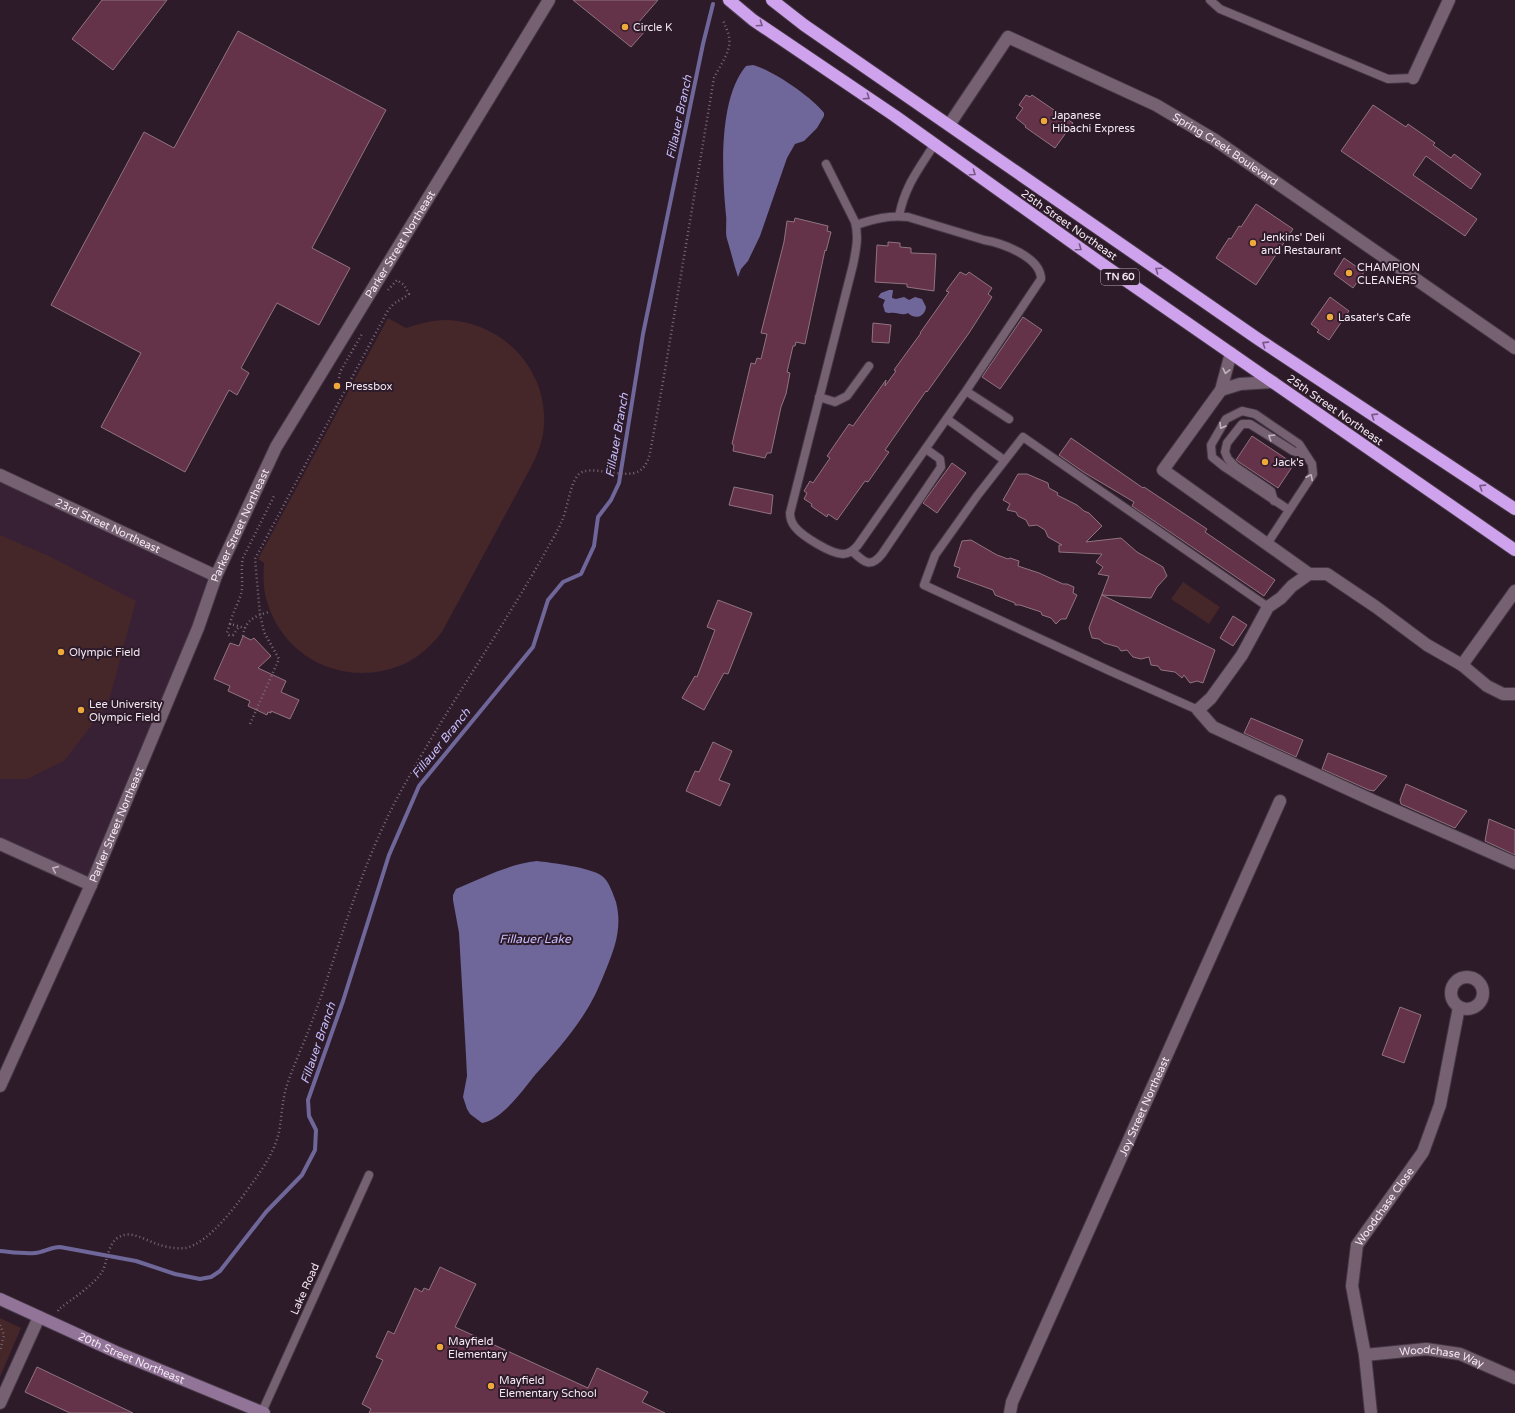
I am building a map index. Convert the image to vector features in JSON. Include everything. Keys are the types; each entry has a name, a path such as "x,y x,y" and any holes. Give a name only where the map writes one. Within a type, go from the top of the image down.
{"highway":[{"name":"25th Street Northeast","path":"729,0 753,20 895,116 1230,353 1515,550"},
{"name":"25th Street Northeast","path":"772,0 804,25 1258,339 1515,509"}],"street":[{"name":"Parker Street Northeast","path":"0,1086 91,885 198,628 216,576 276,447 549,0"},
{"path":"1413,78 1449,0"},
{"name":"Spring Creek Boulevard","path":"949,125 1008,37 1156,105 1215,140 1515,348"},
{"path":"1230,353 1221,390 1164,470 1309,574"},
{"path":"1221,390 1240,384 1273,382"},
{"name":"23rd Street Northeast","path":"0,475 216,576"},
{"path":"1515,694 1503,694 1487,686 1462,665 1427,645 1376,607 1327,574 1309,574 1292,586 1281,598 1268,607 1242,655 1211,698 1198,710 1213,727 1374,801 1515,863"},
{"path":"1462,665 1515,591"},
{"name":"Joy Street Northeast","path":"1010,1413 1012,1402 1280,801"},
{"path":"0,844 91,885"},
{"name":"Woodchase Close","path":"1372,1413 1365,1355 1352,1286 1358,1245 1423,1152 1440,1105 1459,1008"},
{"name":"20th Street Northeast","path":"0,1299 116,1352 263,1413"},
{"path":"0,1403 39,1317"},
{"name":"Woodchase Way","path":"1365,1355 1426,1349 1460,1354 1515,1378"}],"lane":[{"path":"1210,0 1220,9 1388,79 1413,78"},
{"path":"899,216 902,199 907,187 934,145"},
{"path":"826,164 846,201 858,232 853,265 791,503 790,520 800,532 830,550 844,554 852,551 858,545 966,391 1041,279 1039,269 1030,260 1004,245 908,217 886,216 856,225"},
{"path":"819,397 835,402 846,396 869,366"},
{"path":"966,391 1009,419"},
{"path":"1267,544 1313,474 1312,464 1298,444 1255,414 1242,411 1226,419 1211,445 1212,457 1289,510"},
{"path":"946,419 1004,460"},
{"path":"1274,501 1271,491 1236,467 1228,459 1225,452 1227,443 1242,424 1250,424 1293,451 1305,455"},
{"path":"1198,710 924,585 935,555 1004,460 1023,438 1268,607"},
{"path":"852,551 867,563 872,563 882,554 941,467 940,459 926,448"},
{"name":"Lake Road","path":"263,1413 369,1175"}],"path":[{"path":"52,1323 59,1309 97,1278 103,1271 109,1252 115,1241 120,1236 128,1234 168,1248 184,1248 193,1245 219,1225 254,1180 274,1146 280,1129 284,1096 288,1081 311,1025 349,915 389,814 419,760 534,572 562,523 571,490 578,474 584,471 634,473 643,468 648,461 664,376 714,78 724,60 729,43 730,37 723,19"},
{"path":"250,724 278,659 264,632 260,614 255,559 387,312 392,304 409,294 404,285 397,280 386,293"},
{"path":"339,378 340,372 364,331"},
{"path":"238,628 233,635 226,633 241,594 241,564 275,494"},
{"path":"243,636 245,628 250,620 260,614 269,612"},
{"path":"230,624 238,628 245,628"},
{"path":"0,1325 4,1335 0,1351"}],"shaded area":[{"path":"388,318 406,328 426,322 440,320 466,323 485,329 502,339 517,352 529,368 538,386 543,405 544,426 539,448 533,464 438,637 420,654 404,664 383,671 362,673 342,671 322,665 305,655 290,642 277,625 265,594 264,563 258,559"},
{"name":"Lee University Olympic Field","path":"0,475 216,576 91,885 0,844"},
{"name":"Olympic Field","path":"0,535 49,556 136,601 108,704 64,761 27,779 0,779"},
{"path":"1183,582 1220,607 1209,624 1171,599"},
{"path":"0,1318 21,1328 0,1377"}],"water":[{"path":"753,65 781,78 811,99 824,113 824,116 817,128 804,141 795,144 787,158 760,236 748,261 741,269 738,277 726,236 723,159 724,138 730,97 737,80 746,66"},
{"path":"893,290 892,298 896,299 904,297 909,300 915,297 922,299 926,307 924,313 917,317 908,313 903,314 885,312 883,305 885,300 878,297 881,293"},
{"name":"Fillauer Lake","path":"537,861 589,870 602,876 607,881 616,902 618,911 617,935 610,959 598,989 581,1020 511,1104 497,1117 482,1123 470,1114 463,1097 467,1076 466,1055 459,933 453,895 456,889 496,872 516,865"}],"building":[{"path":"102,0 167,0 113,70 72,39"},
{"name":"Circle K","path":"573,0 658,0 638,23 646,30 631,47"},
{"path":"238,31 386,110 312,248 350,268 319,325 277,303 241,368 249,373 237,395 229,390 185,472 101,427 141,353 51,305 144,132 174,148"},
{"name":"Japanese Hibachi Express","path":"1026,95 1030,97 1032,95 1073,123 1055,148 1025,127 1026,126 1016,118 1023,108 1019,105"},
{"path":"1373,105 1406,127 1408,124 1435,143 1433,145 1451,158 1454,154 1481,174 1471,189 1426,156 1413,175 1477,219 1465,236 1341,151"},
{"name":"Jenkins' Deli and Restaurant","path":"1256,204 1293,229 1256,285 1216,258 1229,238 1231,239 1239,226 1241,227"},
{"path":"795,218 828,226 827,231 831,232 826,251 825,250 805,344 796,342 795,346 793,346 787,372 790,373 786,394 781,407 771,453 767,453 765,458 733,451 734,445 732,444 751,363 755,364 757,358 761,359 767,334 761,333 784,242 787,221 794,222"},
{"path":"888,242 900,243 900,247 911,248 911,253 936,254 934,291 907,287 907,284 875,282 877,245 888,246"},
{"name":"CHAMPION CLEANERS","path":"1344,258 1364,272 1353,288 1334,274"},
{"path":"960,272 966,275 969,272 992,288 988,294 992,297 969,333 885,450 889,452 868,482 865,481 837,520 828,514 827,517 804,499 807,493 804,491 810,481 813,483 830,458 827,456 849,424 853,426 886,380 885,386 896,371 894,370 949,292 946,291"},
{"name":"Lasater's Cafe","path":"1330,297 1349,311 1329,340 1317,332 1319,330 1311,324"},
{"path":"1023,317 1042,330 1000,389 982,377"},
{"path":"873,323 891,325 889,343 872,342"},
{"name":"Jack's","path":"1252,436 1294,464 1278,488 1236,460"},
{"path":"1071,438 1143,488 1144,487 1207,529 1205,532 1275,580 1264,596 1132,506 1134,502 1085,473 1059,455"},
{"path":"952,463 966,473 937,513 923,503"},
{"path":"1018,474 1027,474 1048,483 1049,488 1058,493 1057,495 1089,513 1102,526 1086,542 1121,538 1137,552 1163,567 1167,576 1157,587 1151,598 1102,595 1215,650 1203,683 1197,681 1190,683 1184,675 1182,678 1175,672 1161,670 1158,666 1151,665 1149,657 1141,659 1133,657 1127,650 1121,651 1118,647 1104,643 1099,639 1092,638 1089,628 1109,576 1098,574 1103,567 1096,562 1102,554 1059,552 1059,545 1062,545 1048,537 1045,530 1037,525 1029,526 1026,520 1018,516 1016,512 1007,510 1010,504 1003,500"},
{"path":"734,487 773,495 771,514 729,505"},
{"path":"971,540 997,555 1019,561 1018,566 1074,587 1073,593 1077,595 1066,619 1061,619 1056,624 1051,618 1042,615 1041,612 1020,605 1015,605 1015,603 995,595 993,590 957,577 960,568 954,566 962,541"},
{"path":"718,600 752,613 728,674 724,673 704,710 682,698 695,676 697,677 715,630 707,627"},
{"path":"1233,616 1247,625 1233,646 1220,638"},
{"path":"243,636 251,640 254,638 271,656 258,668 286,681 281,692 299,700 290,719 271,711 271,713 268,712 267,715 248,706 250,701 228,691 230,686 214,679 230,643 239,646"},
{"path":"1251,718 1303,740 1296,757 1244,733"},
{"path":"713,742 732,751 719,780 730,784 720,806 686,791 695,771 699,772"},
{"path":"1328,753 1387,776 1374,791 1369,790 1322,769"},
{"path":"1406,784 1467,811 1455,828 1401,804 1400,800"},
{"path":"1489,819 1515,830 1515,855 1485,841"},
{"path":"1400,1007 1421,1015 1404,1063 1382,1055"},
{"name":"Mayfield Elementary","path":"440,1267 476,1284 455,1327 588,1388 597,1368 648,1392 642,1402 665,1413 369,1413 371,1409 362,1404 383,1360 376,1357 388,1331 394,1334 415,1288 422,1292 424,1288 429,1290"},
{"path":"37,1367 133,1413 70,1413 25,1392"}],"waterway":[{"name":"Fillauer Branch","path":"0,1251 35,1253 60,1247 136,1261 175,1274 200,1279 211,1277 220,1271 266,1212 302,1175 315,1150 316,1130 309,1116 308,1100 343,1001 389,855 419,786 533,647 548,600 563,582 581,574 594,546 598,517 611,500 619,483 643,334 703,44 713,4"}],"place":[{"name":"Circle K","path":"625,27"},
{"name":"Japanese Hibachi Express","path":"1044,121"},
{"name":"Jenkins' Deli and Restaurant","path":"1253,243"},
{"name":"CHAMPION CLEANERS","path":"1349,273"},
{"name":"Lasater's Cafe","path":"1330,317"},
{"name":"Pressbox","path":"337,386"},
{"name":"Jack's","path":"1265,462"},
{"name":"Olympic Field","path":"61,652"},
{"name":"Lee University Olympic Field","path":"81,710"},
{"name":"Mayfield Elementary","path":"440,1347"},
{"name":"Mayfield Elementary School","path":"491,1386"}]}
